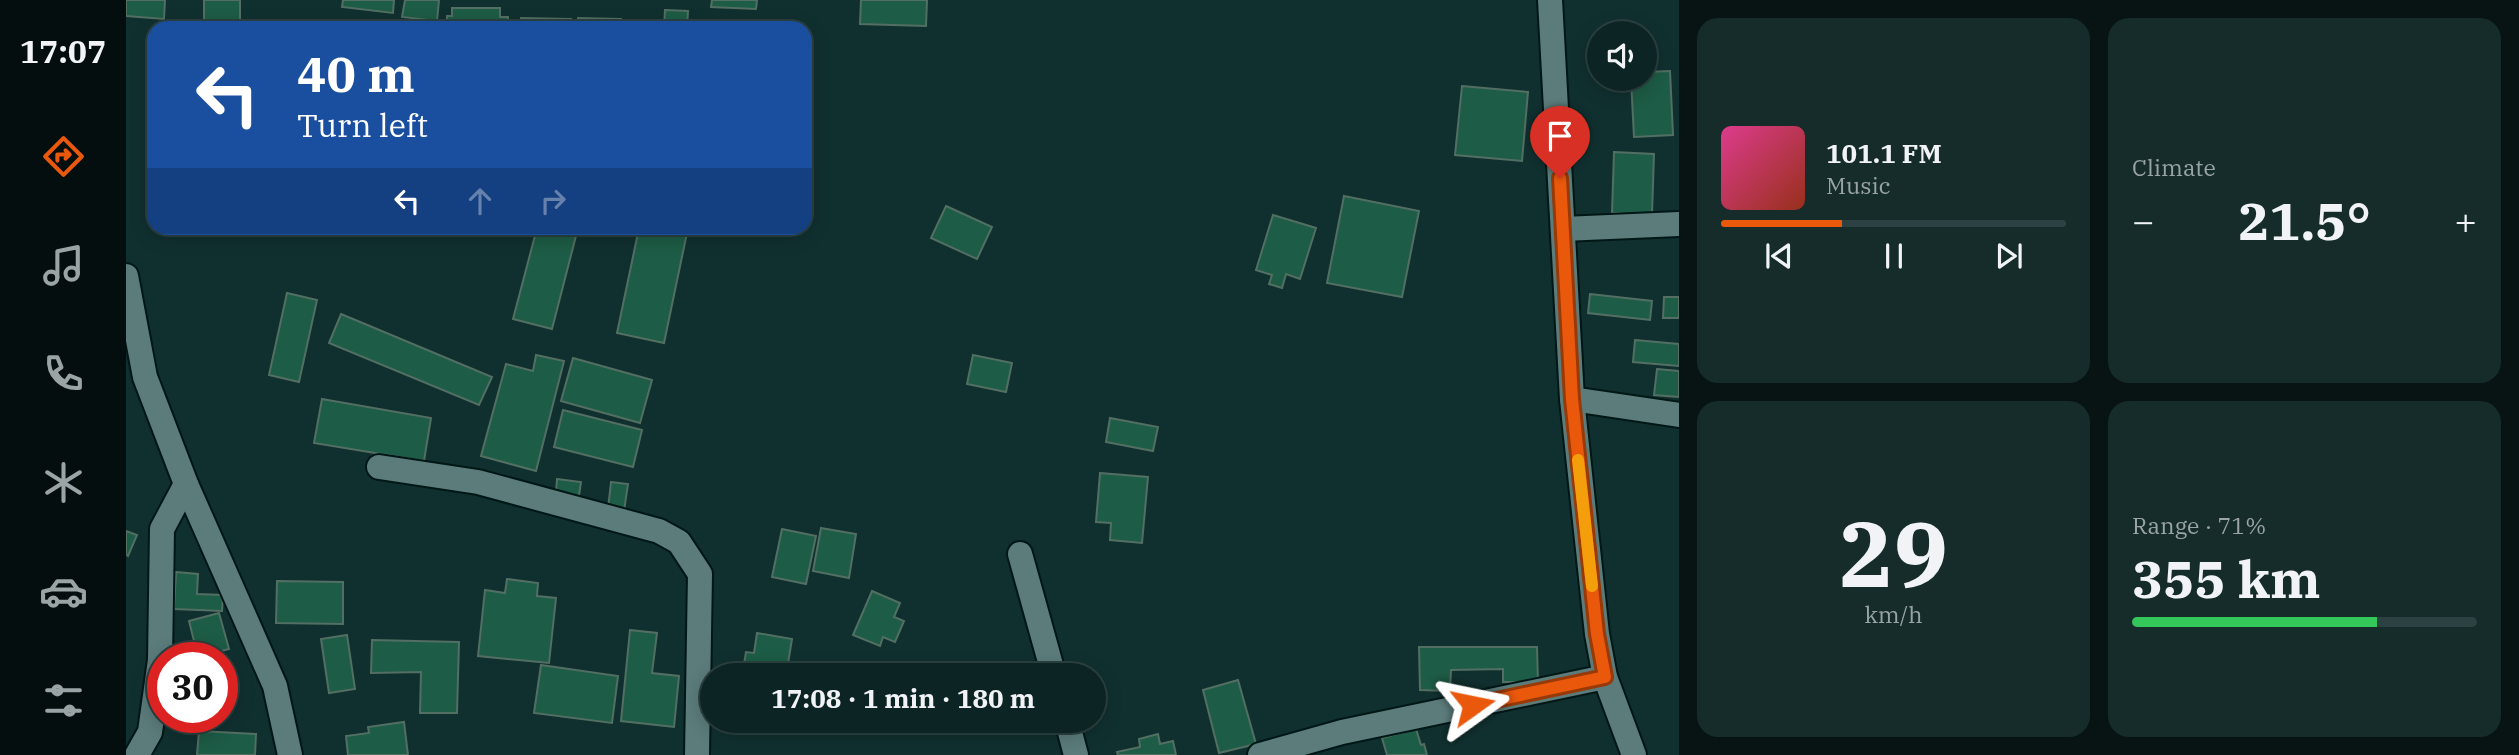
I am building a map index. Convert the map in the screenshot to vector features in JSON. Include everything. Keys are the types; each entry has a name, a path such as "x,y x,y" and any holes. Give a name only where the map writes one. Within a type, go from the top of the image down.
{"street":[{"path":"1550,0 1572,399 1597,634 1605,677 1634,755"},
{"path":"1563,229 1679,224"},
{"path":"126,276 135,377 186,484 275,686 290,755"},
{"path":"1572,399 1679,415"},
{"path":"379,467 478,482 659,531 679,542 699,574 697,755"},
{"path":"137,755 150,732 160,660 162,529 186,484"},
{"path":"1020,554 1050,663"},
{"path":"1260,755 1342,732 1605,677"},
{"path":"1070,733 1076,755"}],"building":[{"path":"126,0 165,0 164,19 126,16"},
{"path":"204,0 240,0 240,20 204,21"},
{"path":"343,0 394,0 393,13 342,7"},
{"path":"405,0 439,0 437,21 402,17"},
{"path":"712,0 757,0 756,9 711,7"},
{"path":"861,0 927,0 926,26 860,24"},
{"path":"452,8 500,8 500,17 508,17 508,21 447,21 447,16 452,16"},
{"path":"665,10 688,11 687,21 664,21"},
{"path":"521,18 571,19 571,21 521,21"},
{"path":"578,18 621,19 621,21 578,21"},
{"path":"1670,71 1673,135 1634,137 1632,91 1657,91 1657,72"},
{"path":"1462,86 1528,92 1522,161 1455,155"},
{"path":"1614,152 1654,154 1652,215 1612,213"},
{"path":"1344,196 1419,211 1402,297 1327,283"},
{"path":"946,206 992,227 977,259 931,238"},
{"path":"1273,215 1316,228 1300,279 1286,274 1282,288 1269,284 1272,275 1256,270"},
{"path":"535,235 576,235 552,329 513,319"},
{"path":"638,235 687,235 664,343 617,333"},
{"path":"287,293 317,300 299,382 269,375"},
{"path":"1590,294 1652,301 1650,320 1588,313"},
{"path":"1664,297 1679,297 1679,318 1663,318"},
{"path":"341,314 492,377 479,405 329,343"},
{"path":"1635,340 1679,344 1679,366 1633,362"},
{"path":"536,355 564,361 536,471 481,456 506,364 533,371"},
{"path":"973,355 1012,363 1006,392 967,384"},
{"path":"573,358 652,380 640,423 561,401"},
{"path":"1657,369 1679,371 1679,397 1654,395"},
{"path":"322,399 431,418 424,461 314,443"},
{"path":"563,410 642,430 633,467 554,447"},
{"path":"1110,418 1158,427 1153,451 1106,442"},
{"path":"1100,473 1148,477 1142,543 1110,540 1111,523 1096,522"},
{"path":"557,479 581,482 579,496 556,493"},
{"path":"611,482 628,484 624,511 608,509"},
{"path":"821,528 856,534 849,578 813,571"},
{"path":"782,529 816,536 806,584 772,577"},
{"path":"126,531 137,535 128,556 126,554"},
{"path":"176,572 198,574 197,594 223,595 222,611 174,609"},
{"path":"507,579 538,583 537,596 556,598 549,663 478,656 485,590 505,593"},
{"path":"277,581 343,582 343,624 276,623"},
{"path":"872,591 900,603 894,617 904,621 895,642 883,637 880,646 853,635"},
{"path":"219,613 227,642 194,642 189,621"},
{"path":"630,630 657,633 652,673 679,676 674,727 621,721"},
{"path":"757,633 792,639 788,663 744,663 746,652 754,653"},
{"path":"347,635 355,689 329,693 321,639"},
{"path":"372,640 459,642 457,713 420,713 421,672 371,673"},
{"path":"1419,647 1537,647 1538,682 1503,682 1503,669 1451,670 1450,691 1420,690"},
{"path":"541,665 618,676 612,723 534,713"},
{"path":"1238,680 1256,744 1219,753 1203,690"},
{"path":"404,722 408,755 348,755 346,736 369,733 368,727"},
{"path":"1416,729 1427,755 1387,755 1382,738"},
{"path":"199,733 256,734 255,755 197,755"},
{"path":"1158,734 1160,744 1173,741 1176,755 1118,755 1117,752 1140,747 1139,739"}],"slow traffic":[{"path":"1578,460 1592,586"}],"route":[{"path":"1473,705 1605,677 1597,634 1572,399 1560,178"}]}
